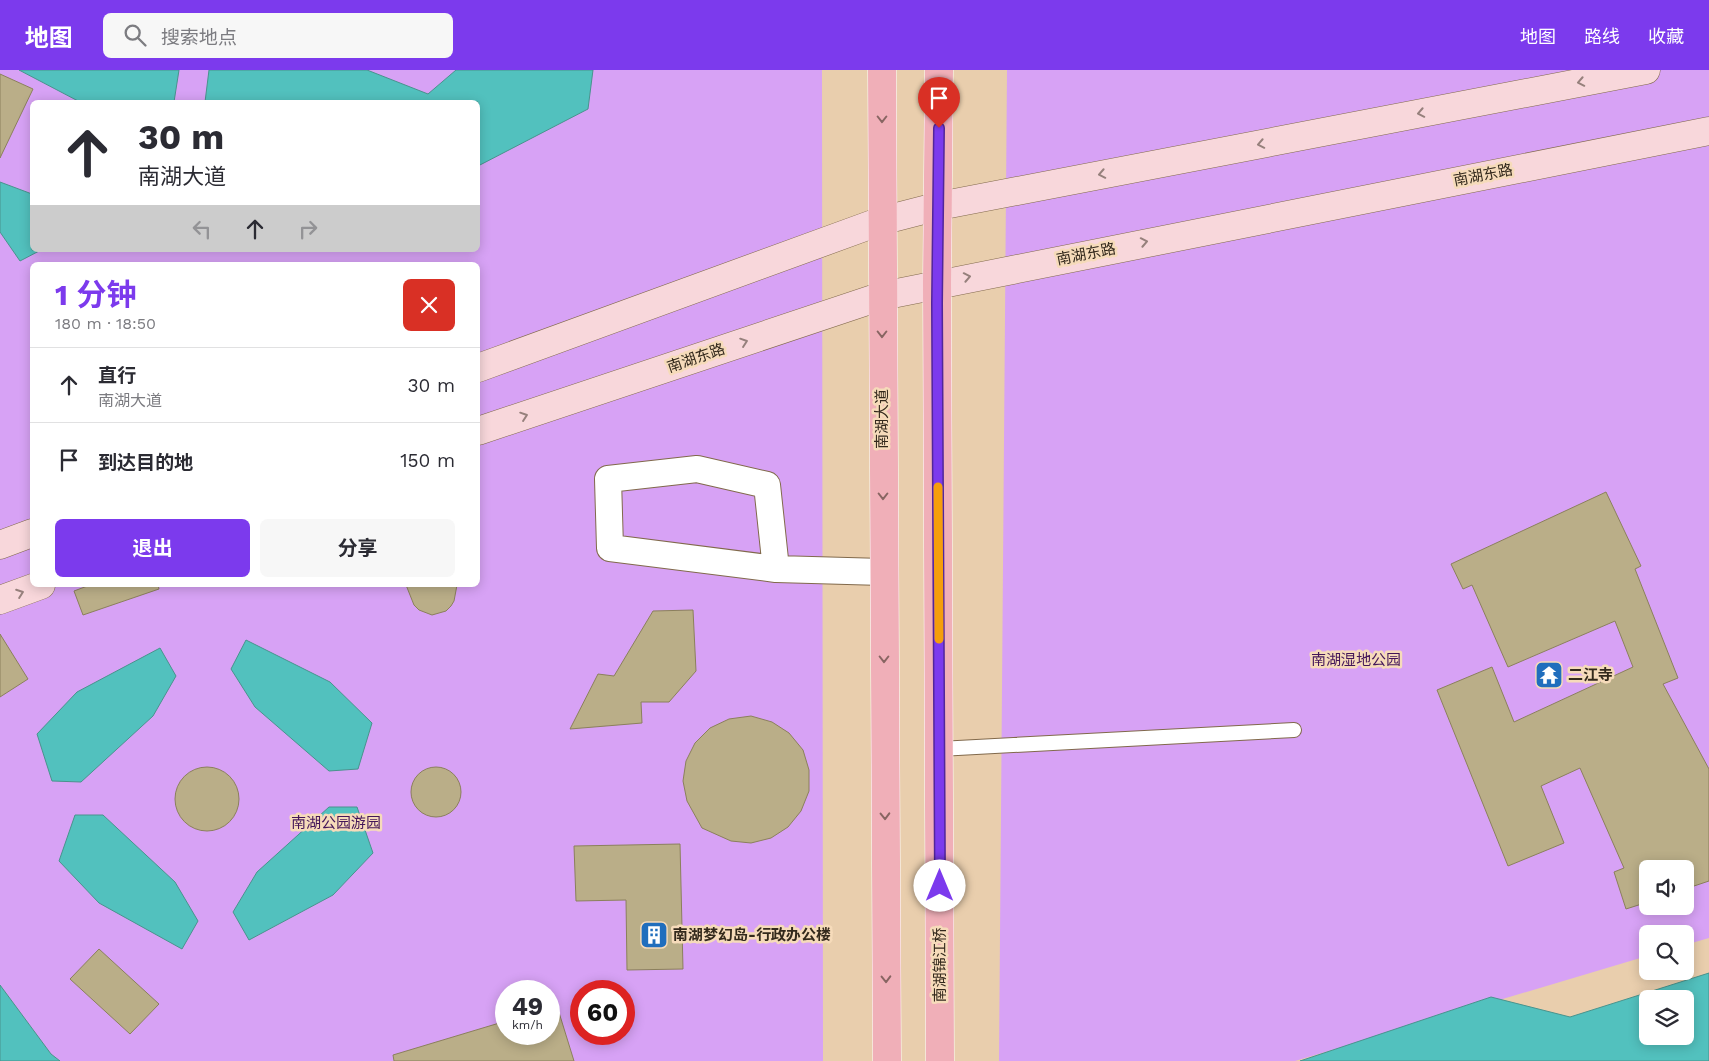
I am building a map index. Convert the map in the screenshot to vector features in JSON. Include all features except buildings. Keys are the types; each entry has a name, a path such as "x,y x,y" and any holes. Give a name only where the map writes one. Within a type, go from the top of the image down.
{"main road":[{"name":"南湖大道","path":"882,70 881,221 887,1061"},
{"path":"939,749 937,283 940,70"},
{"path":"480,367 881,221 939,206 1646,70"},
{"name":"南湖东路","path":"480,430 882,296 937,283 1709,131"},
{"path":"0,545 30,534"},
{"path":"0,600 36,587"},
{"name":"南湖锦江桥","path":"939,749 940,1061"}],"street":[{"path":"776,569 767,485 697,469 608,479 610,548 776,569 883,572"}],"lane":[{"path":"939,749 1294,730"}],"green space":[{"name":"南湖公园游园","path":"0,70 822,70 823,1061 60,1061 51,1054 0,985"},
{"name":"南湖湿地公园","path":"1007,70 1709,70 1709,938 1694,942 1694,925 1639,925 1639,958 1295,1061 999,1061"}],"water":[{"path":"19,70 179,70 174,100 76,100"},
{"path":"209,70 367,70 428,94 456,70 593,70 588,109 480,165 480,100 205,100"},
{"path":"0,182 30,193 30,252 37,252 20,261 0,232"},
{"path":"246,640 330,682 372,723 358,769 329,771 255,707 231,669"},
{"path":"160,648 176,676 153,716 81,782 52,781 37,734 77,692"},
{"path":"329,807 357,807 373,853 333,895 249,940 233,912 257,872"},
{"path":"75,815 103,815 175,882 198,921 182,949 99,903 59,861"},
{"path":"1709,973 1709,1061 1300,1061 1491,997 1570,1017 1639,995 1639,1045 1694,1045 1694,990 1655,990 1687,980 1694,980 1694,978"},
{"path":"0,985 51,1054 60,1061 0,1061"}],"slow traffic":[{"path":"938,487 939,639"}],"place":[{"name":"二江寺","path":"1549,675"},
{"name":"南湖梦幻岛-行政办公楼","path":"654,935"}],"route":[{"path":"939,128 937,303 940,886"}]}
